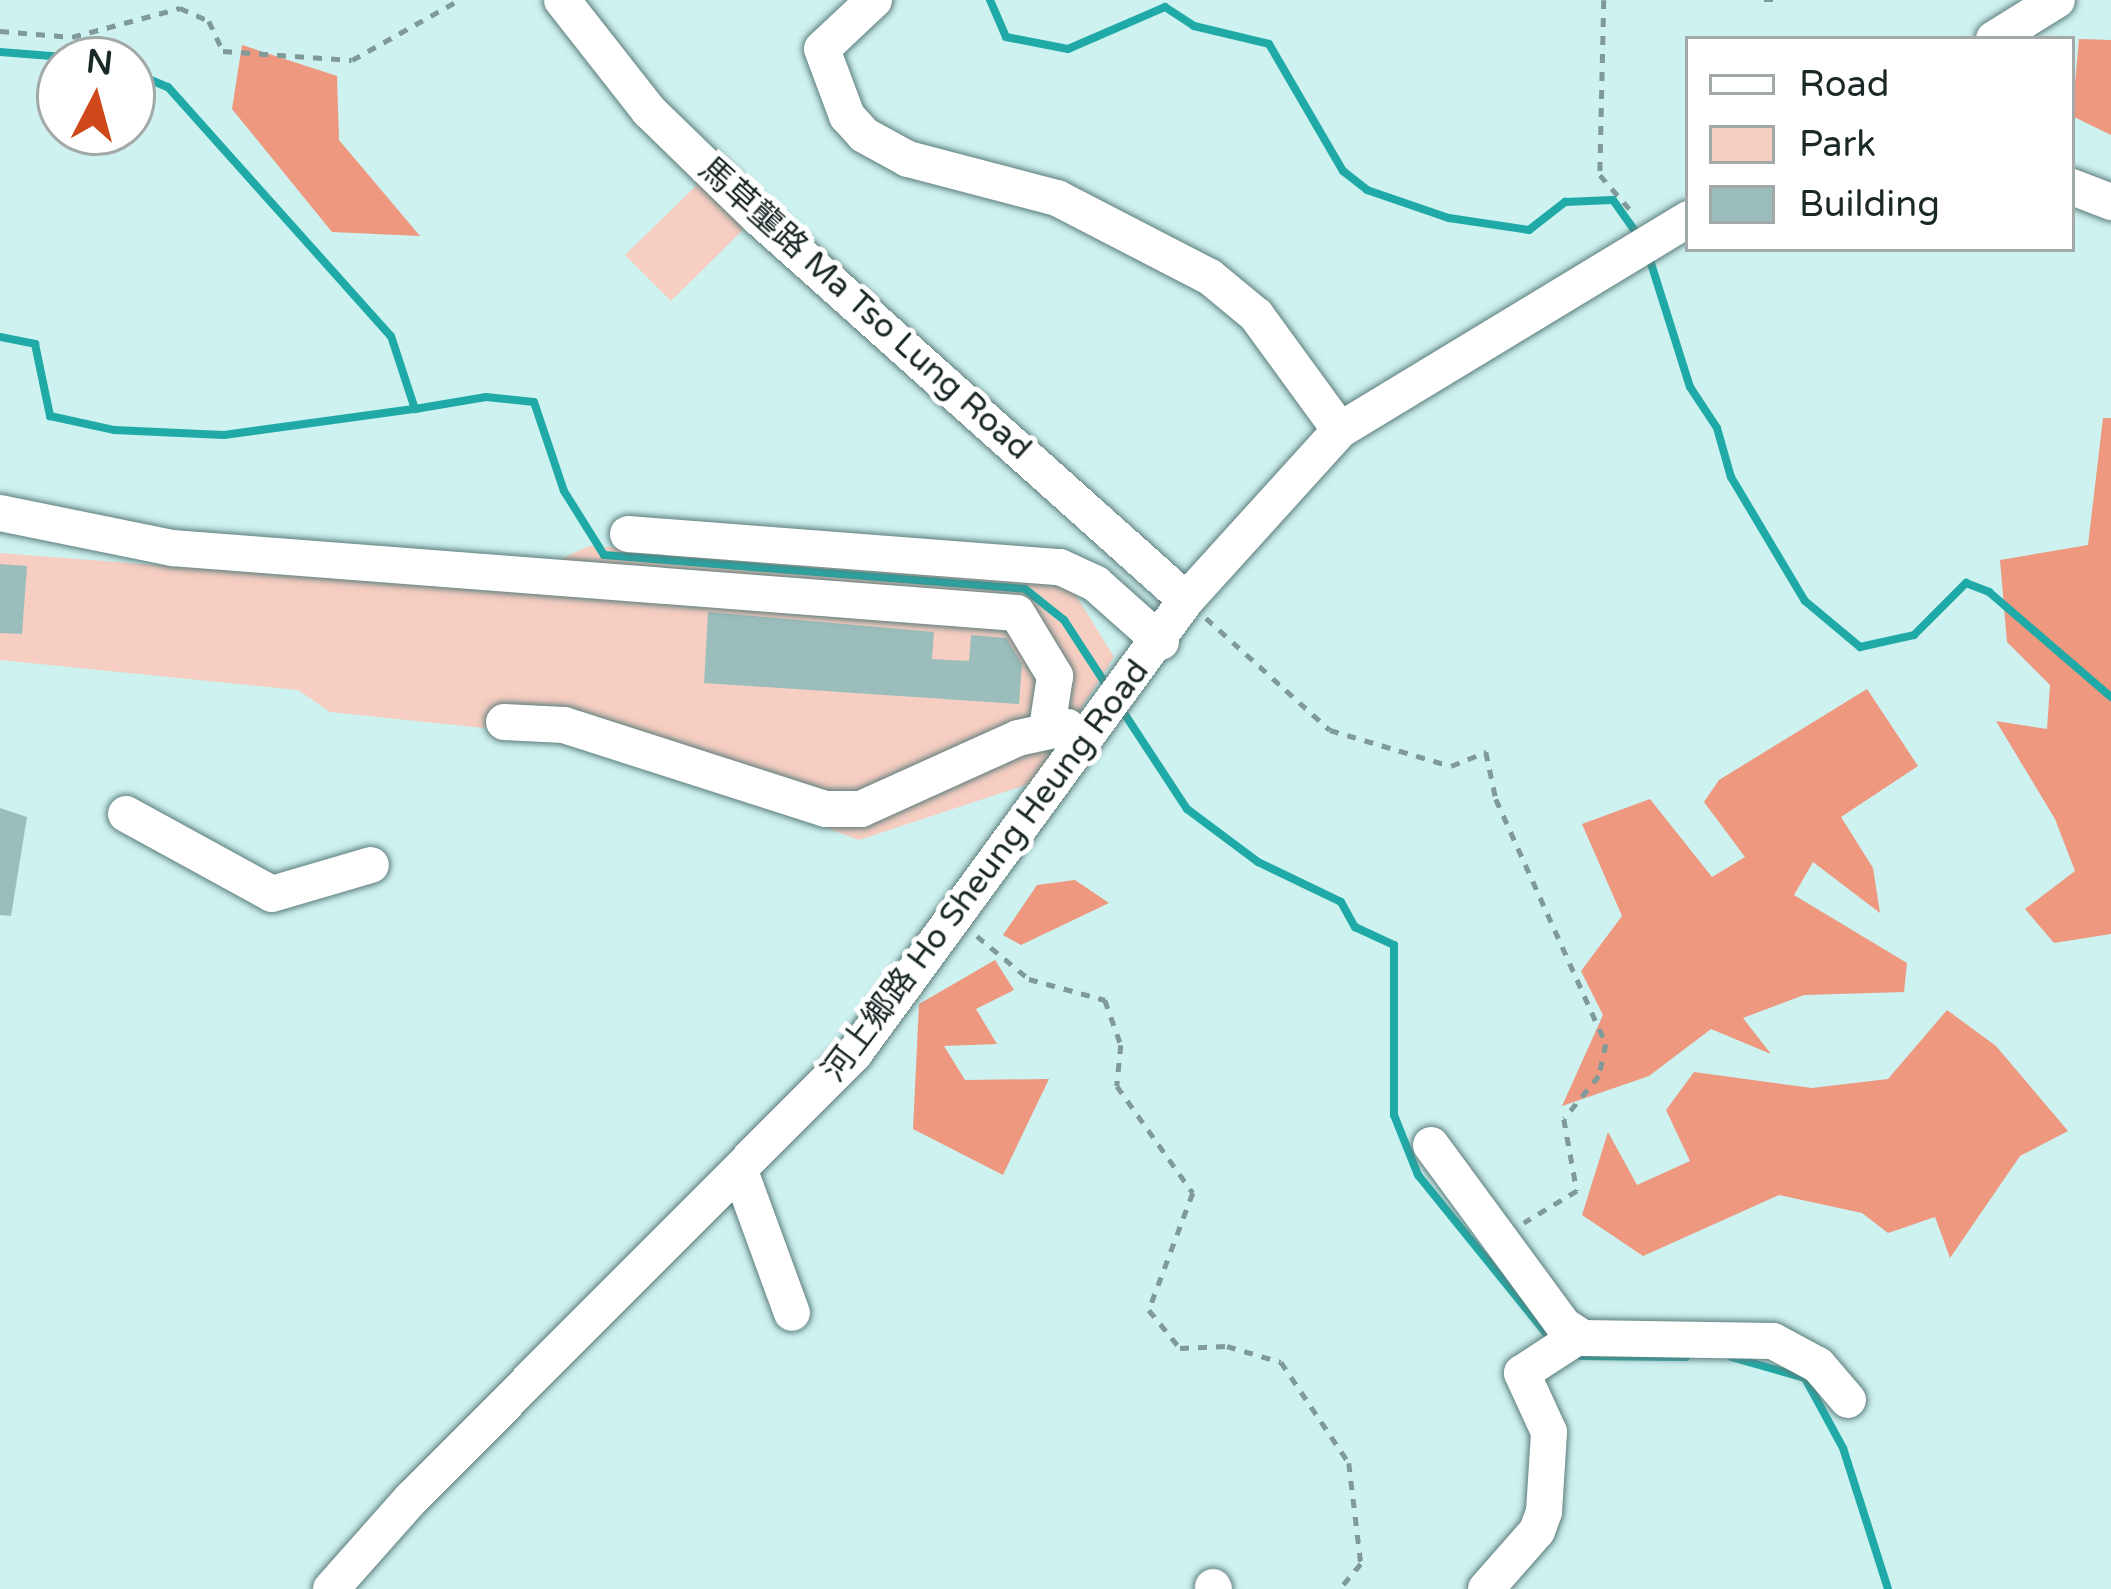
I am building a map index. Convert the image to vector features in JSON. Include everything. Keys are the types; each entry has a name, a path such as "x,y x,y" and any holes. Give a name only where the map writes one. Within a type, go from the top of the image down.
{"street":[{"name":"馬草壟路 Ma Tso Lung Road","path":"562,0 649,111 758,217 1186,600"},
{"path":"874,0 822,50 847,116 864,135 908,159 1057,198 1210,277 1256,315 1340,430"},
{"path":"1999,36 2057,0"},
{"path":"2075,188 2111,202"},
{"name":"河上鄉路 Ho Sheung Heung Road","path":"331,1589 854,1054 1161,642 1186,600 1340,430 1672,229"},
{"path":"0,513 172,548 1016,614 1039,638 1055,676 1046,728"},
{"path":"628,534 1060,567 1096,584 1161,642"},
{"path":"504,722 564,725 844,809 861,809 1060,723 1088,739"},
{"path":"126,814 272,894 371,865"},
{"path":"1431,1145 1579,1336"},
{"path":"740,1171 792,1312"},
{"path":"1486,1589 1538,1531 1544,1512 1549,1432 1522,1373 1579,1336 1773,1341 1818,1365 1848,1400"}],"path":[{"path":"0,31 72,37 179,8 208,21 223,51 352,60 458,0"},
{"path":"1604,0 1600,175 1672,229"},
{"path":"1764,0 1776,0"},
{"path":"1186,600 1330,730 1451,766 1486,752 1496,800 1606,1044 1599,1076 1564,1119 1577,1191 1499,1238"},
{"path":"954,916 1029,979 1105,1000 1121,1045 1117,1086 1193,1192 1149,1310 1180,1348 1227,1346 1281,1362 1348,1463 1360,1564 1340,1589"}],"green space":[{"path":"704,178 749,224 671,301 625,255"},
{"path":"589,546 1026,574 1069,584 1114,657 1035,782 859,840 579,738 330,712 298,690 0,660 0,553 492,591"}],"shaded area":[{"path":"2079,39 2111,40 2111,135 2075,117"},
{"path":"242,45 337,76 339,140 420,236 332,232 232,109"},
{"path":"2103,418 2111,418 2111,934 2054,943 2025,909 2075,871 2055,819 1996,721 2047,729 2050,685 2007,642 2000,560 2088,545"},
{"path":"1867,689 1918,766 1841,817 1873,868 1880,913 1813,862 1794,895 1907,963 1904,992 1804,995 1743,1018 1771,1054 1711,1029 1649,1076 1562,1106 1603,1015 1581,971 1622,916 1582,824 1650,799 1712,877 1745,857 1704,802 1719,780"},
{"path":"1075,880 1109,903 1021,945 1003,935 1037,885"},
{"path":"995,960 1014,990 976,1009 997,1044 944,1046 965,1080 1049,1079 1003,1175 913,1129 919,1004"},
{"path":"1947,1010 1996,1046 2068,1131 2020,1156 1950,1258 1935,1217 1888,1233 1862,1213 1779,1195 1643,1256 1582,1215 1608,1132 1637,1185 1690,1161 1666,1110 1694,1072 1812,1088 1888,1079"}],"building":[{"path":"0,564 27,566 22,634 0,633"},
{"path":"708,612 934,632 932,659 969,661 971,635 1006,638 1022,664 1019,704 704,683"},
{"path":"0,808 27,817 11,916 0,915"}],"waterway":[{"path":"990,0 1006,37 1068,49 1165,7 1194,26 1269,44 1343,171 1367,190 1449,218 1529,230 1565,202 1613,200 1640,238"},
{"path":"0,52 36,55"},
{"path":"156,82 168,87 391,336 415,409 486,397 534,402 564,491 604,555 1025,589 1064,620 1109,689"},
{"path":"1649,257 1690,387 1717,428 1731,477 1805,601 1860,647 1914,635 1966,583 1989,592 2111,697"},
{"path":"0,337 35,344 50,416 114,430 224,435 415,409"},
{"path":"1120,707 1187,809 1258,862 1341,902 1355,927 1394,945 1394,1115 1418,1175 1554,1343"},
{"path":"1581,1356 1686,1357"},
{"path":"1731,1357 1805,1378 1843,1448 1888,1589"}]}
